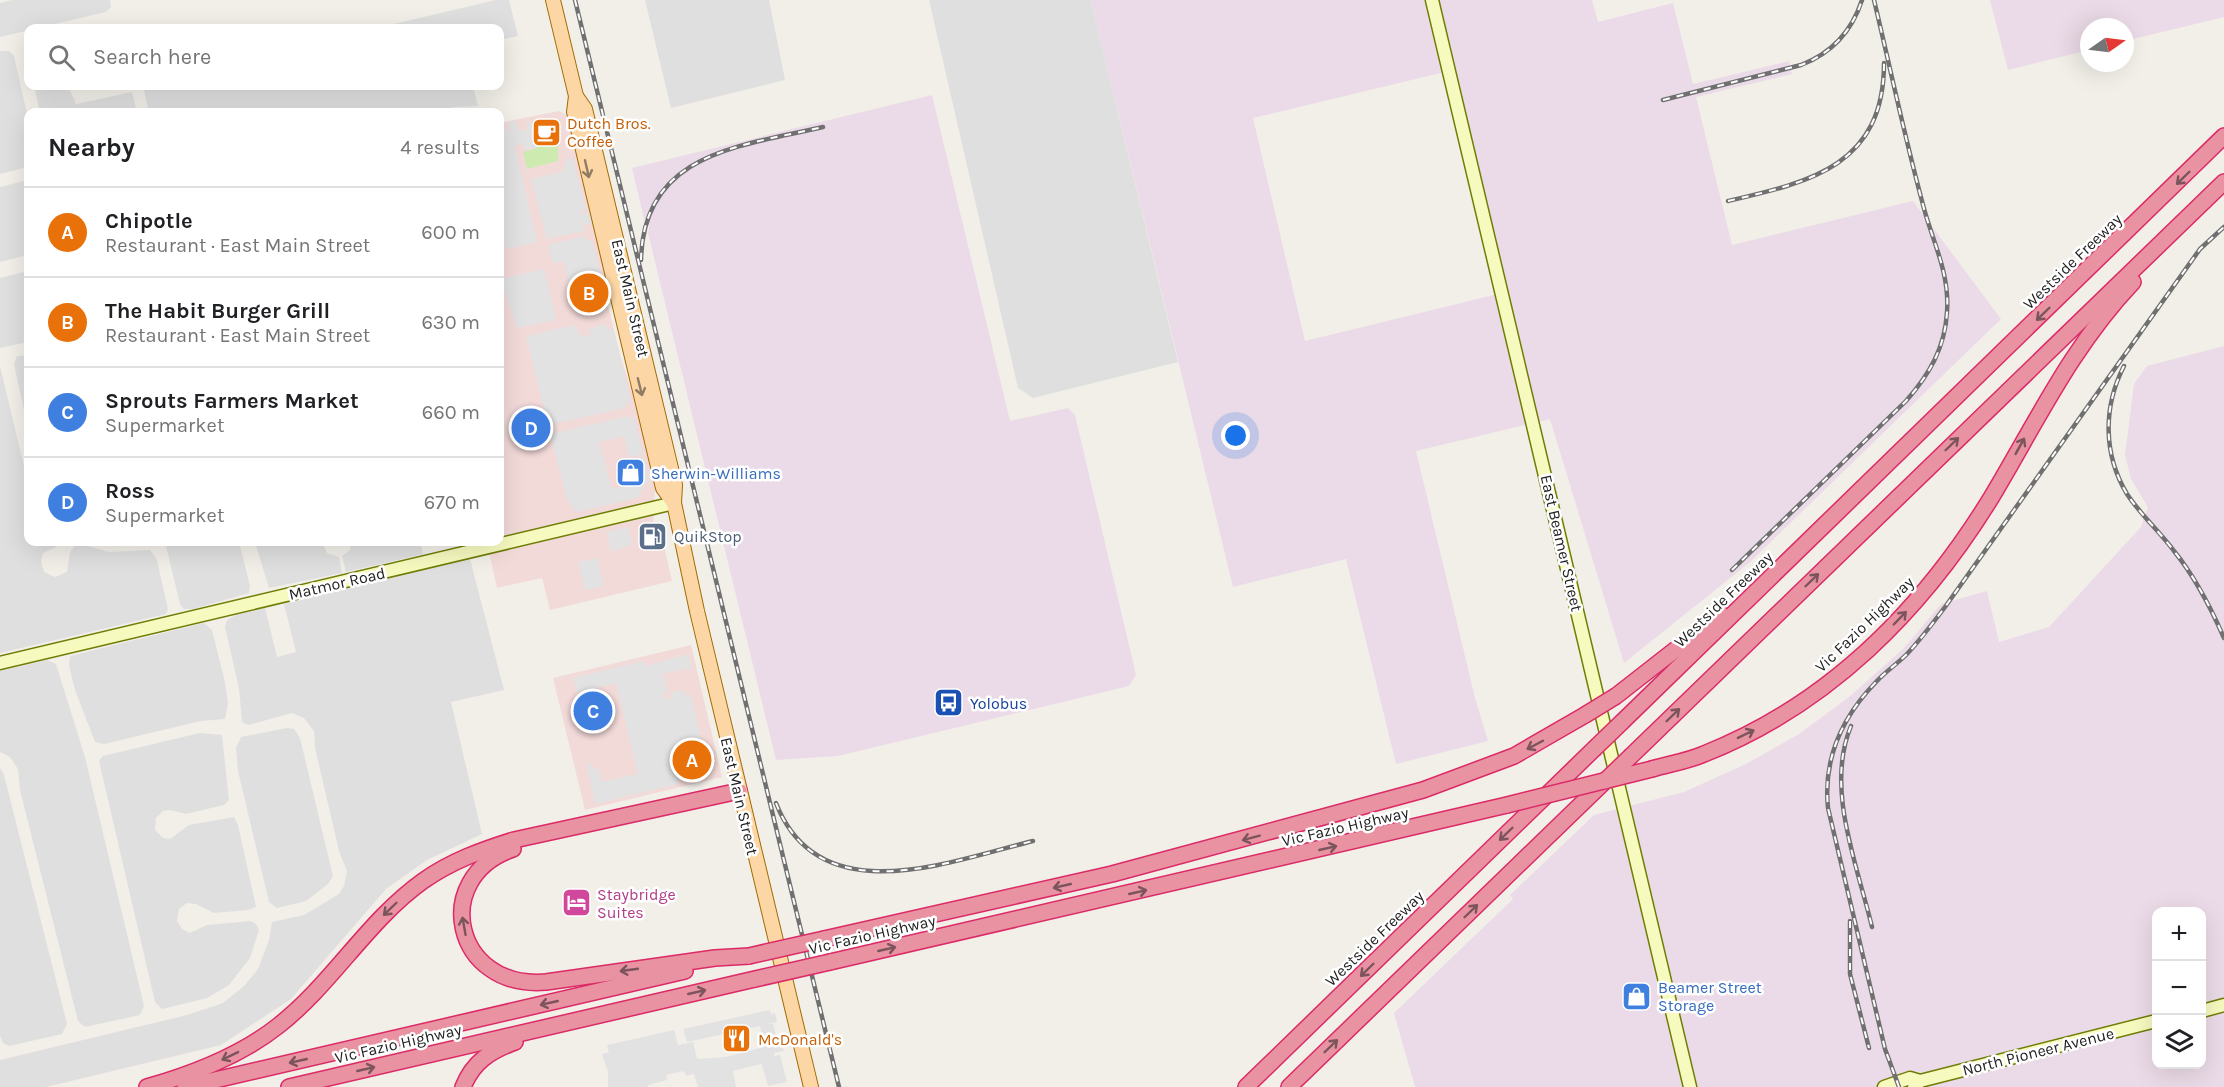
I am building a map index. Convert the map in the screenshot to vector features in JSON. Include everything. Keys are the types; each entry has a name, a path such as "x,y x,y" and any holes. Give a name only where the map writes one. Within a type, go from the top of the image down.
{"highway":[{"name":"Westside Freeway","path":"1245,1087 2224,136"},
{"path":"1289,1087 2224,182"},
{"name":"Vic Fazio Highway","path":"289,1087 1508,805 1652,770 1704,754 1772,721 1833,682 1882,637 1925,592 1958,549 1991,497 2046,398 2086,337 2161,252 2179,227"},
{"name":"Vic Fazio Highway","path":"185,1087 1135,868 1423,790 1514,756 1586,715 1616,696 1785,564"},
{"path":"738,791 724,801 501,854 488,862 468,886 462,914 465,933 479,959 494,973 518,982 546,982 715,958 750,956"},
{"path":"147,1087 201,1070 233,1055 278,1027 299,1008 392,907 423,881 447,866 479,851 514,840 738,791"},
{"path":"463,1087 471,1071 484,1056 578,1019"}],"main road":[{"name":"East Main Street","path":"553,0 576,96 574,112 576,123 663,488 674,503 738,791 811,1087"}],"street":[{"name":"East Beamer Street","path":"1432,0 1690,1087"},
{"name":"Matmor Road","path":"504,543 674,503"},
{"name":"Matmor Road","path":"0,663 493,546"},
{"path":"2206,1010 2224,1005"},
{"name":"North Pioneer Avenue","path":"1884,1087 1910,1078 1917,1084 2152,1022"}],"shaded area":[{"path":"12,0 110,0 111,7 106,12 55,24 24,24 24,31 0,37 0,3"},
{"path":"496,0 509,0 518,36 504,39 504,24 394,24"},
{"path":"645,0 769,0 785,80 671,108"},
{"path":"929,0 1091,0 1178,362 1033,398 1018,388"},
{"path":"1091,0 1592,0 1598,22 1673,3 1693,84 1789,61 1792,74 1696,97 1732,245 1913,201 2001,319 1749,563 1624,663 1550,419 1416,451 1475,698 1488,741 1396,764 1346,559 1233,587","holes":["1449,71 1502,293 1305,341 1253,118"]},
{"path":"1990,0 2224,0 2224,17 2134,39 2134,18 2080,18 2080,52 2008,70"},
{"path":"0,51 9,51 14,56 26,108 24,168 0,174"},
{"path":"35,90 70,90 76,104 132,92 136,108 39,108"},
{"path":"144,90 474,90 478,106 449,108 148,108"},
{"path":"932,95 1010,421 1068,408 1075,415 1136,675 1129,686 838,756 776,760 648,233 650,222 644,219 632,168"},
{"path":"559,111 565,114 568,121 610,296 607,301 655,488 653,524 660,528 672,581 550,610 542,578 497,588 490,556 479,546 504,546 504,122"},
{"path":"536,120 541,139 535,140 537,147 525,150 523,143 515,146 537,242 507,249 504,240 504,128 510,132 509,122 516,121 519,131 528,130 527,123"},
{"path":"573,158 586,211 581,212 581,215 591,213 593,222 583,225 584,231 547,239 531,179 564,171 566,159"},
{"path":"24,181 24,256 0,262 0,187"},
{"path":"585,236 586,241 592,240 600,273 593,275 596,285 571,291 564,261 553,263 548,245"},
{"path":"544,269 556,320 517,328 504,288 504,278"},
{"path":"24,272 24,343 0,348 0,278"},
{"path":"606,324 607,330 613,329 631,402 625,404 626,408 548,425 526,336 574,325 582,337 591,335 589,329"},
{"path":"2224,346 2224,1087 1415,1087 1394,1013 1513,899 1510,895 1594,815 1684,792 1746,764 1799,734 1849,697 1904,648 1941,604 1987,591 1999,642 2049,627 2141,527 2148,507 2131,479 2125,455 2134,384 2147,366"},
{"path":"24,355 24,410 14,364 17,356"},
{"path":"0,366 24,466 24,546 57,546 43,553 41,562 44,572 55,577 67,572 70,552 75,546 88,546 109,552 150,550 157,560 168,609 166,614 0,653"},
{"path":"628,416 628,418 634,417 643,454 629,457 624,436 599,442 612,489 635,483 630,459 644,457 650,483 644,484 645,489 639,491 640,496 576,512 567,500 550,434"},
{"path":"628,527 632,545 611,551 607,532"},
{"path":"166,546 240,546 250,586 249,593 193,609 184,609 180,604"},
{"path":"256,546 324,546 327,553 339,557 342,573 269,588"},
{"path":"350,546 421,546 423,554 346,572 342,556 350,550"},
{"path":"597,558 604,586 585,590 578,562"},
{"path":"470,559 504,690 451,702 482,834 427,860 386,889 291,999 221,1045 46,1087 0,1087 0,1060 187,1015 223,1003 244,986 258,969 269,940 272,922 304,915 339,894 344,886 347,871 339,851 315,748 314,731 304,718 292,713 249,725 242,722 239,688 225,627 227,620 236,615 265,608 277,657 296,652 284,604"},
{"path":"204,623 212,630 225,682 228,704 225,719 201,721 104,744 95,742 75,690 69,665 70,656"},
{"path":"691,645 722,777 585,810 553,678"},
{"path":"689,654 692,670 687,668 658,675 664,676 668,692 663,693 665,699 671,699 670,693 684,690 685,696 690,695 701,738 680,742 688,775 677,779 678,784 595,804 587,765 592,763 593,769 598,768 602,782 638,774 616,683 577,693 573,678 644,661 646,666"},
{"path":"47,660 56,664 85,757 144,1006 140,1015 85,1027 78,1021 20,790 18,769 10,757 0,752 0,671"},
{"path":"287,728 294,729 300,738 333,876 328,884 306,901 277,908 269,902 238,771 236,748 241,737"},
{"path":"200,733 222,735 229,800 224,805 186,814 170,810 163,811 156,818 155,830 163,838 170,839 189,825 234,817 238,825 256,907 248,910 214,913 196,904 187,903 179,909 177,921 182,929 190,933 207,925 251,921 259,930 250,958 229,985 207,998 162,1009 155,1002 99,761 103,756"},
{"path":"0,768 4,775 67,1024 62,1034 9,1046 3,1043 0,1036"},
{"path":"770,1010 771,1014 775,1013 777,1022 768,1024 773,1024 777,1039 771,1040 772,1043 781,1041 784,1051 774,1053 774,1056 780,1055 787,1082 768,1086 761,1062 761,1064 733,1071 736,1087 698,1087 694,1074 686,1076 684,1071 666,1075 667,1080 648,1085 648,1087 608,1087 608,1072 602,1054 609,1052 607,1045 674,1030 678,1045 693,1042 697,1059 726,1057 764,1047 760,1026 687,1042 683,1029"}],"green space":[{"path":"552,137 558,140 558,161 527,169 523,152 537,148 536,141"}],"railway":[{"path":"575,0 839,1087"},
{"path":"1663,100 1801,65 1812,60 1839,40 1853,22 1862,0"},
{"path":"1732,570 1906,401 1929,371 1946,325 1947,297 1943,269 1915,176 1874,0"},
{"path":"1728,201 1787,186 1837,164 1856,147 1871,125 1881,98 1884,63"},
{"path":"641,260 646,224 659,196 678,175 702,160 730,149 823,127"},
{"path":"1899,1087 1885,1049 1828,808 1829,773 1837,740 1864,695 1907,654 1940,613 2200,249 2224,227"},
{"path":"2124,366 2117,382 2109,414 2113,463 2127,494 2196,582 2224,638"},
{"path":"1851,726 1844,750 1841,775 1842,800 1852,852 1872,927"},
{"path":"776,803 796,837 823,859 855,869 890,871 927,867 1033,841"},
{"path":"1850,921 1850,974 1869,1048"}],"place":[{"name":"Dutch Bros. Coffee","path":"546,132"},
{"name":"The Habit Burger Grill","path":"589,293"},
{"name":"Ross","path":"531,428"},
{"name":"Sherwin-Williams","path":"630,473"},
{"name":"QuikStop","path":"653,536"},
{"name":"Yolobus","path":"949,703"},
{"name":"Sprouts Farmers Market","path":"593,711"},
{"name":"Chipotle","path":"692,760"},
{"name":"Staybridge Suites","path":"576,903"},
{"name":"Beamer Street Storage","path":"1637,996"},
{"name":"McDonald's","path":"737,1039"}]}
